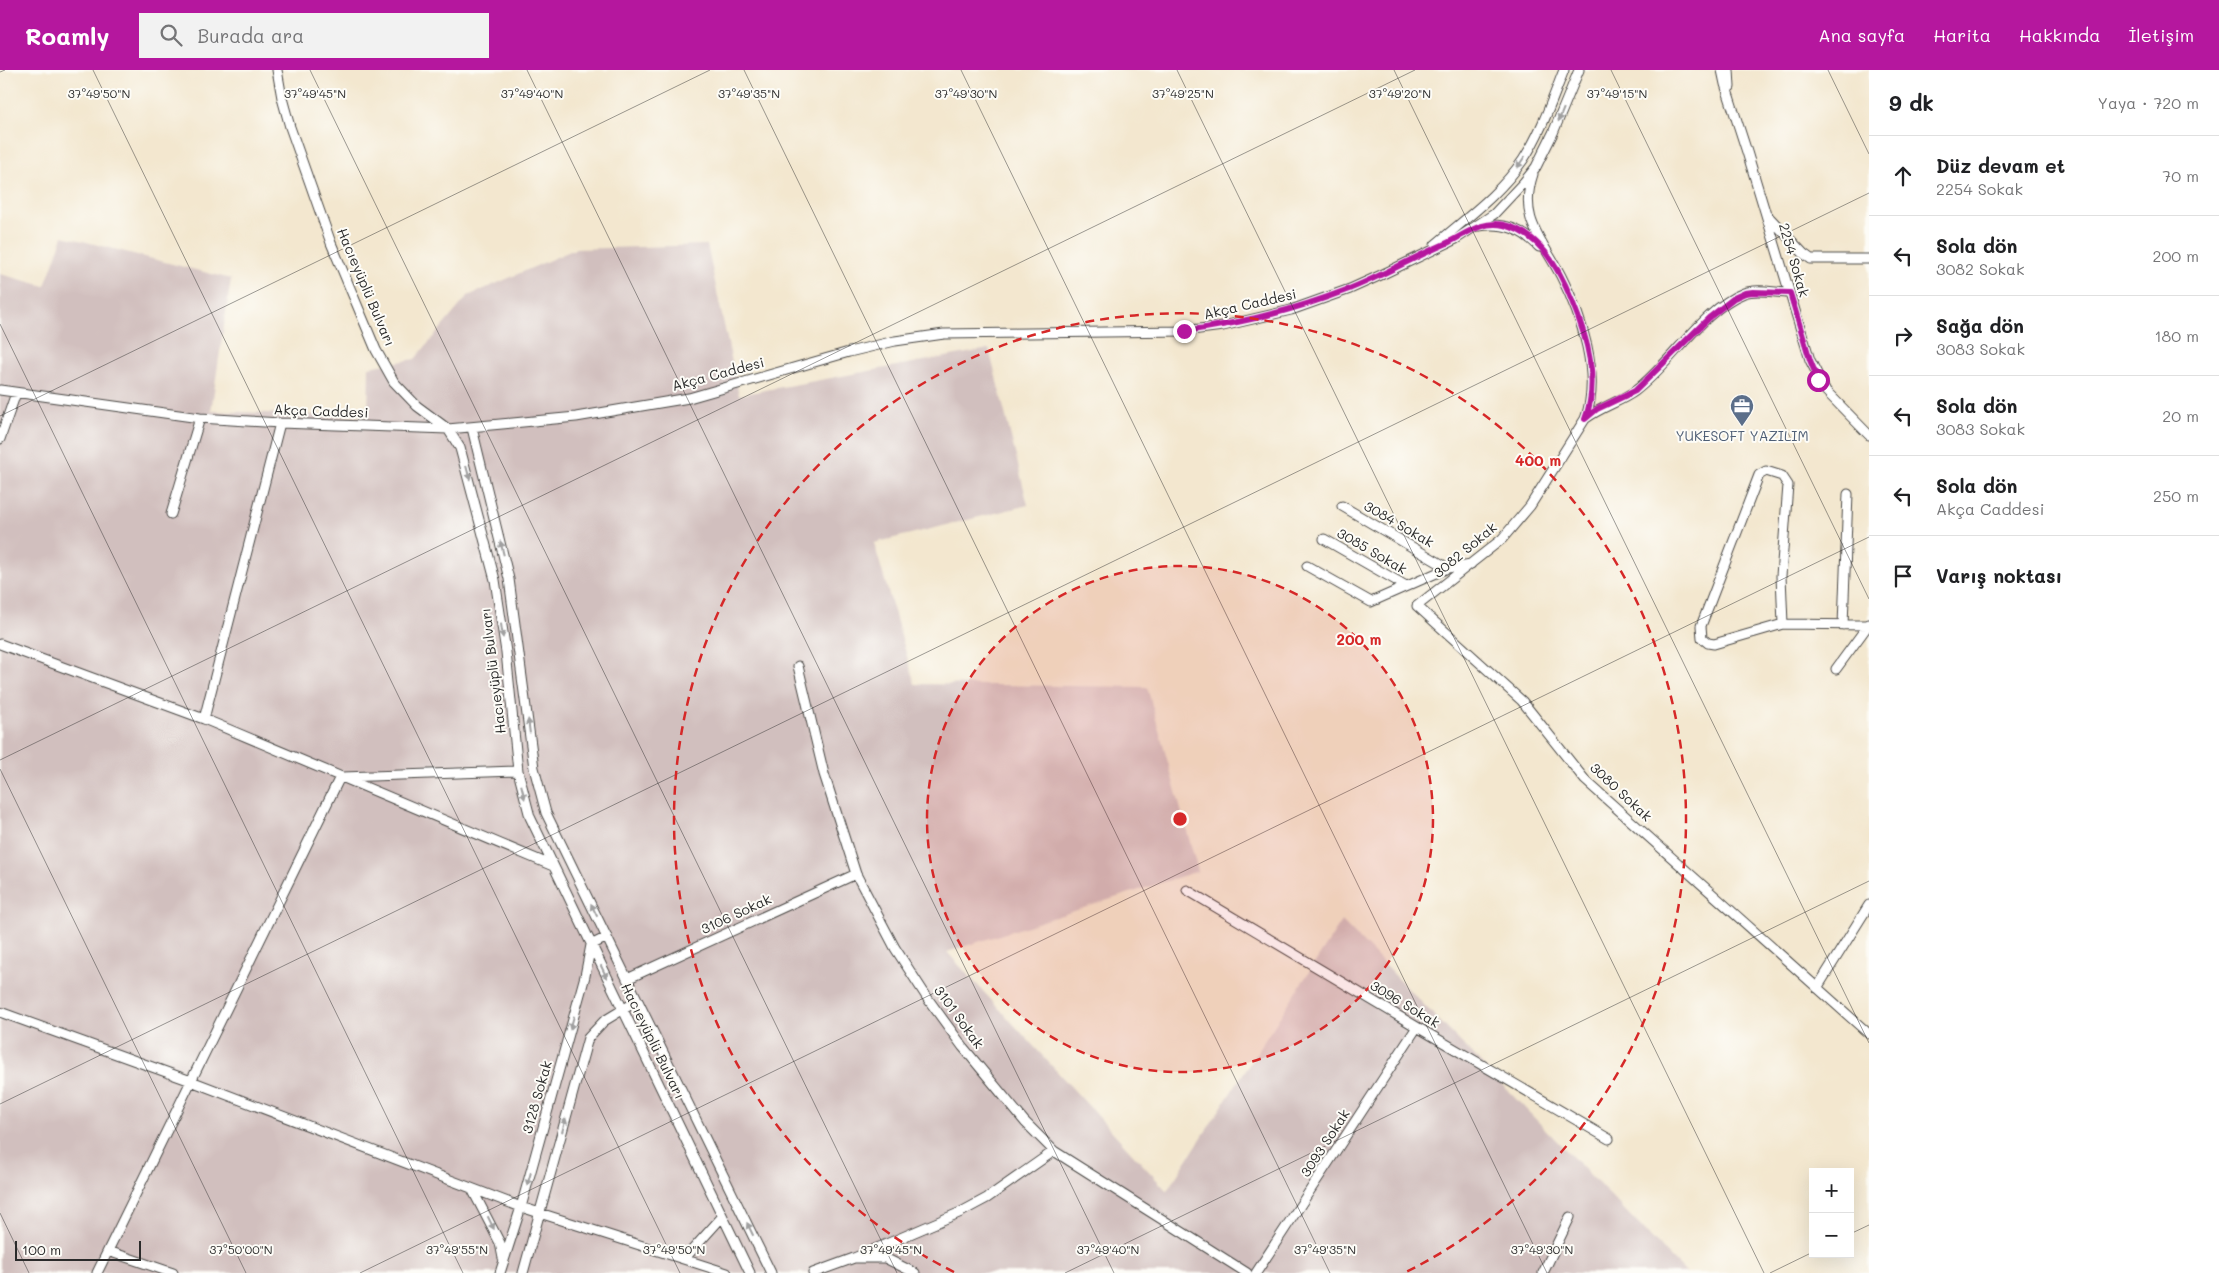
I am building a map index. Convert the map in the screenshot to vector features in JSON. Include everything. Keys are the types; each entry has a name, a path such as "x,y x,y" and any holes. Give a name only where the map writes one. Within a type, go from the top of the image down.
{"street":[{"name":"Hacıeyüplü Bulvarı","path":"277,70 282,98 293,136 331,243 376,350 394,382 408,398 448,429 460,448 495,580 506,652 518,771 530,818 750,1273"},
{"name":"Akça Caddesi","path":"1427,251 1478,210 1516,170 1538,134 1564,70"},
{"name":"Akça Caddesi","path":"0,390 200,418 280,423 448,429 472,428 576,417 690,398 849,352 895,341 944,334 1148,333 1223,326 1266,317 1318,300 1381,275 1427,251 1456,239 1476,227 1494,214 1511,197 1536,166 1553,133 1579,70"},
{"name":"2254 Sokak","path":"1721,70 1810,360 1818,380 1826,391 1869,435"},
{"name":"2254 Sokak","path":"1729,70 1732,104"},
{"path":"1536,166 1527,201 1537,236 1561,275 1586,342 1592,391 1585,419"},
{"path":"1766,214 1811,259 1869,259"},
{"path":"1476,227 1503,225 1519,230 1548,256"},
{"name":"3082 Sokak","path":"1417,606 1502,539 1530,506 1585,419 1597,409 1635,391 1710,317 1734,298 1753,292 1790,293"},
{"path":"0,439 16,393"},
{"path":"171,514 200,418"},
{"path":"204,719 280,423"},
{"name":"Hacıeyüplü Bulvarı","path":"472,428 509,579 534,768 546,813 771,1273"},
{"path":"1783,624 1781,576 1788,484 1782,476 1766,471 1759,476 1700,631 1704,640 1714,644 1783,624 1869,625"},
{"path":"1843,625 1848,494"},
{"name":"3084 Sokak","path":"1342,506 1448,568"},
{"name":"3085 Sokak","path":"1324,539 1406,586"},
{"path":"1448,568 1472,564"},
{"name":"3082 Sokak","path":"1307,566 1370,602 1448,568"},
{"path":"495,580 509,579"},
{"name":"3080 Sokak","path":"1417,606 1522,701 1585,780 1869,1034"},
{"path":"1836,668 1869,625"},
{"path":"0,644 204,719 553,866"},
{"name":"3101 Sokak","path":"798,666 824,774 856,874 895,948 928,999 994,1085 1025,1122 1054,1151 1247,1273"},
{"path":"340,777 518,771"},
{"path":"96,1273 340,777"},
{"name":"3106 Sokak","path":"627,980 856,874"},
{"name":"3096 Sokak","path":"1188,890 1417,1028 1609,1139"},
{"path":"1817,988 1869,905"},
{"path":"591,945 607,937"},
{"name":"3128 Sokak","path":"500,1273 521,1207 585,976 591,945"},
{"path":"523,1273 586,1043 594,1029 637,1001"},
{"path":"0,1012 192,1081 521,1207 684,1258 721,1272"},
{"name":"3093 Sokak","path":"1256,1273 1417,1028"},
{"path":"813,1273 854,1258 978,1203 1054,1151"},
{"path":"472,1189 500,1242 504,1261"},
{"path":"684,1258 722,1217"},
{"path":"1543,1273 1570,1217"},
{"path":"108,1250 173,1273"},
{"path":"854,1258 885,1258 915,1273"}],"shaded area":[{"path":"63,236 231,279 211,411 368,417 369,367 415,359 468,296 575,249 707,245 739,395 989,349 1028,505 874,543 915,684 1147,687 1198,871 947,952 1167,1191 1342,921 1686,1273 0,1273 0,274 45,286"}],"place":[{"name":"YUKESOFT YAZILIM","path":"1742,427"}],"route":[{"path":"1184,331 1244,322 1291,310 1350,289 1427,251 1456,239 1476,227 1490,224 1503,225 1519,230 1531,238 1548,256 1561,275 1571,298 1586,342 1591,373 1591,401 1585,419 1597,409 1635,391 1710,317 1734,298 1745,293 1790,293 1818,380"}]}
